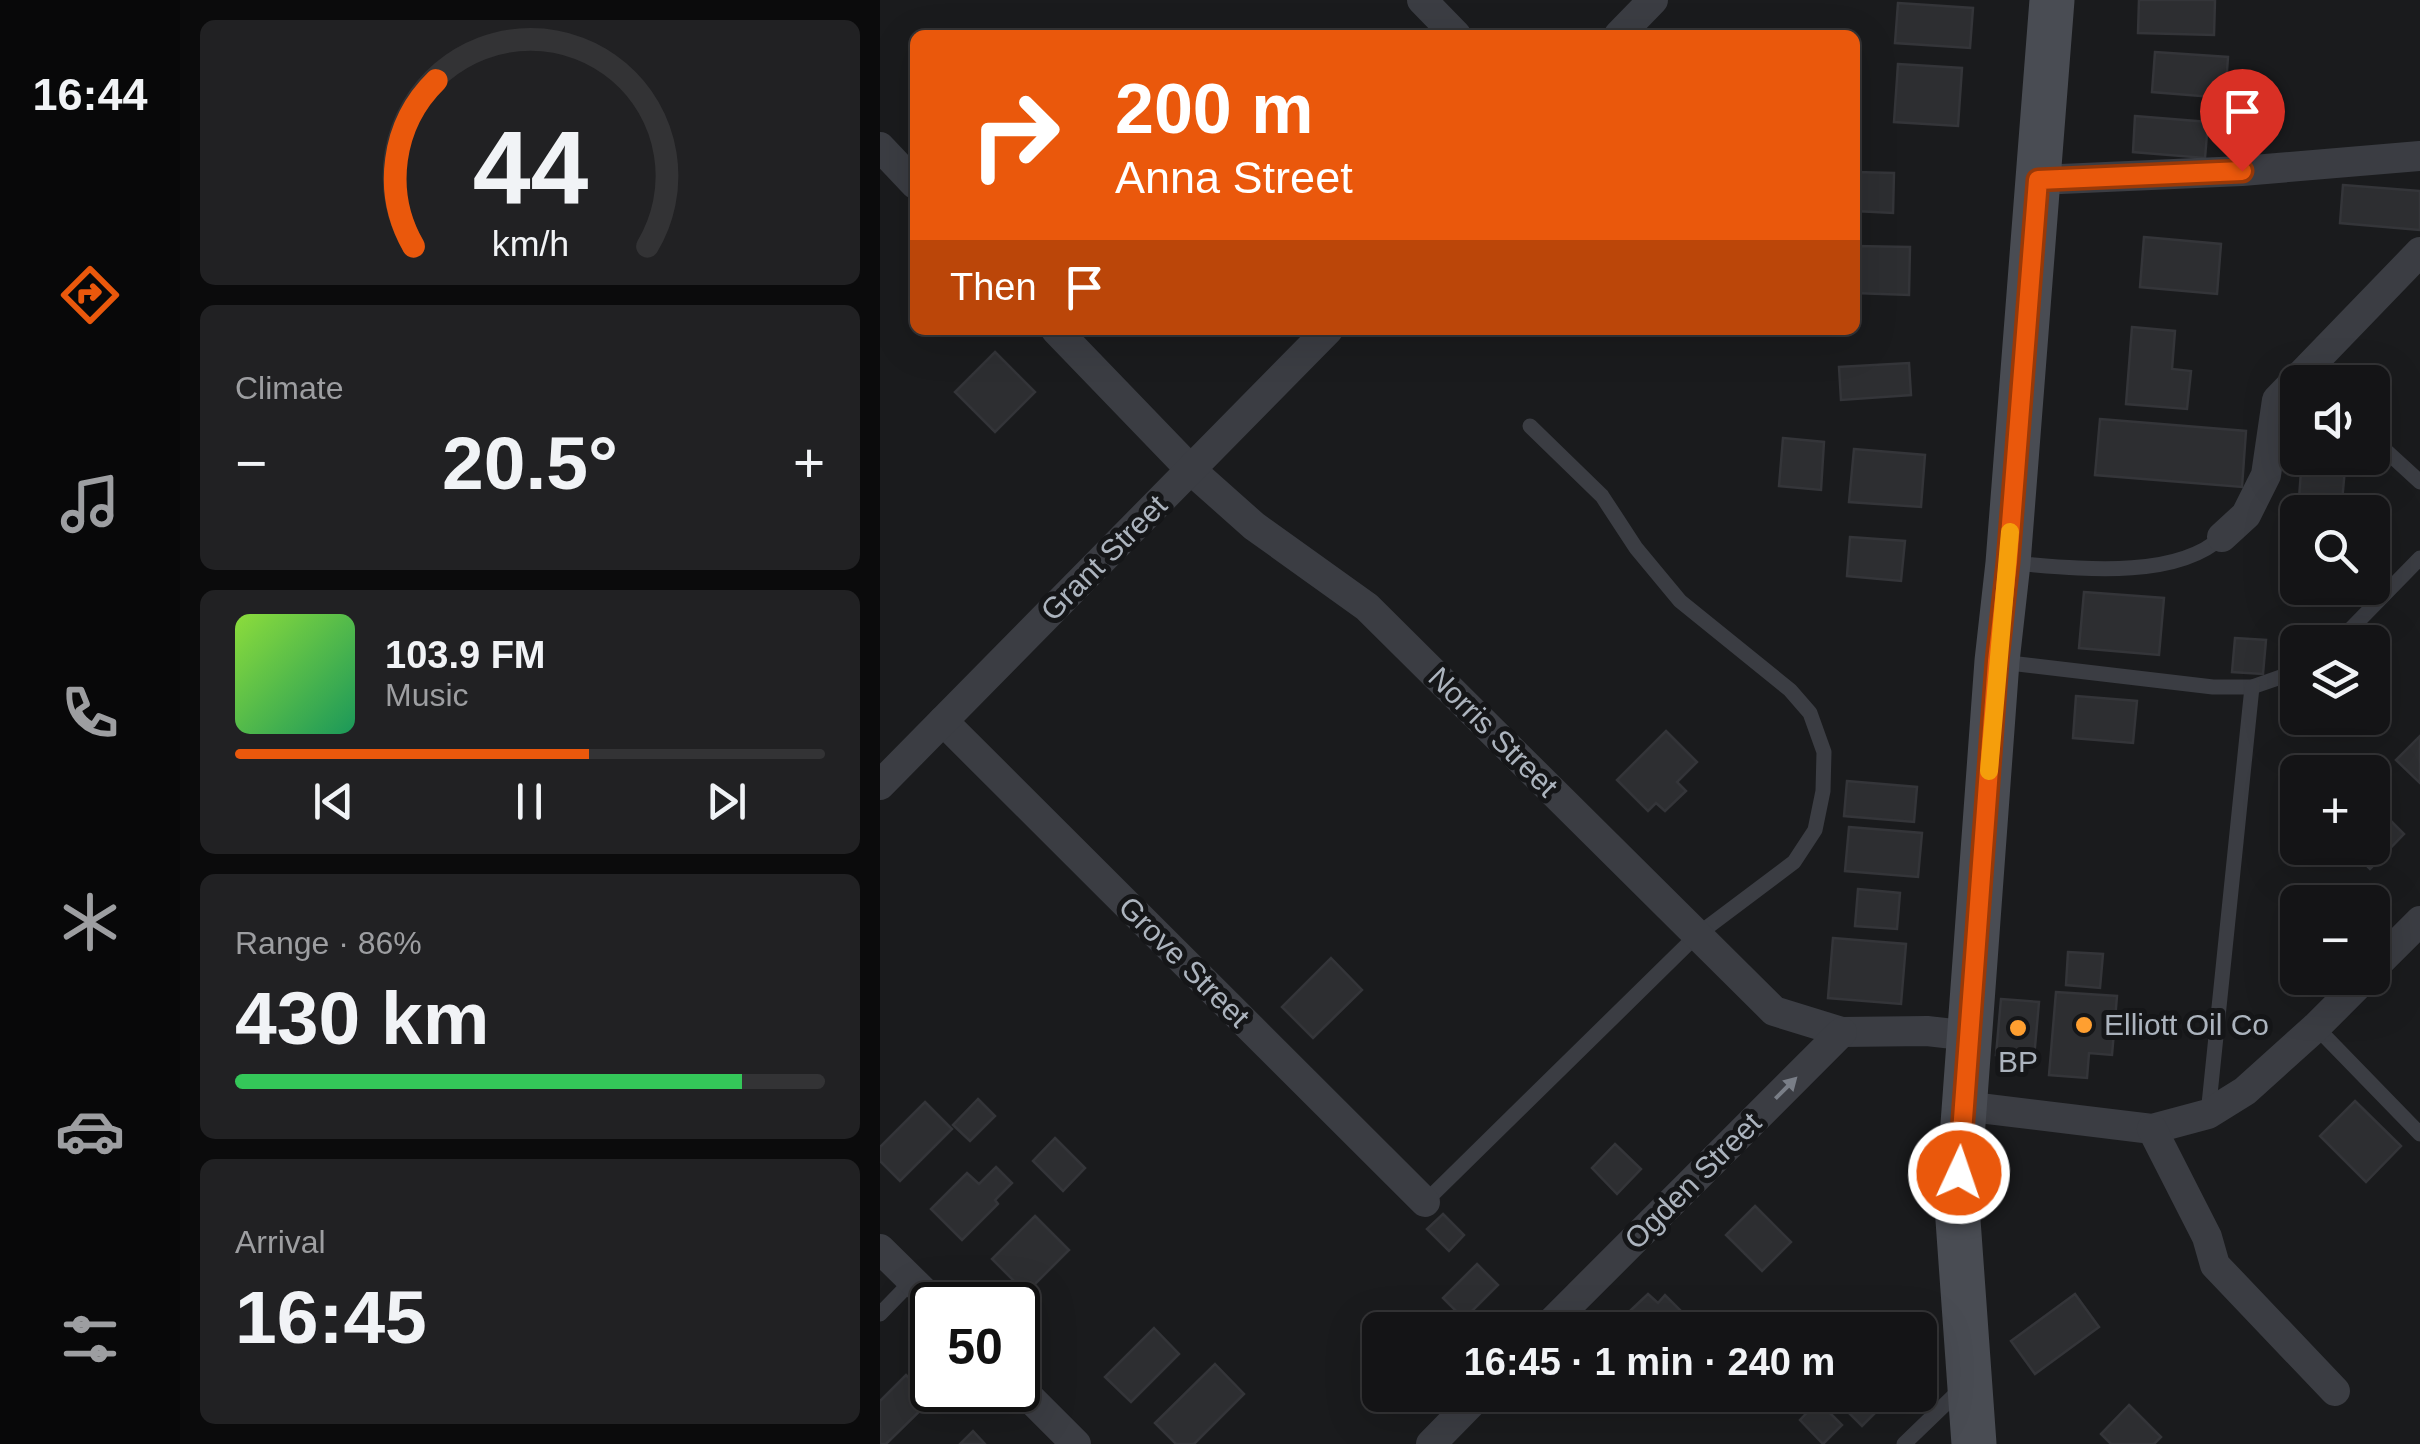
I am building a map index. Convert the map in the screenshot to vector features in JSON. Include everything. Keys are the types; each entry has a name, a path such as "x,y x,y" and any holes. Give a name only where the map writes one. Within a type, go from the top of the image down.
{"main road":[{"path":"1974,1444 1957,1206 2052,0"}],"street":[{"path":"1422,0 1451,30"},
{"path":"1624,30 1653,0"},
{"path":"881,152 910,179"},
{"path":"2038,180 2242,171 2420,156"},
{"path":"2320,365 2420,252"},
{"name":"Norris Street","path":"1061,335 1191,470 1254,526 1367,607 1774,1011 1842,1032 1927,1031 1970,1036"},
{"name":"Grant Street","path":"880,785 1323,335"},
{"path":"2222,537 2246,515 2266,475 2280,398"},
{"name":"Grove Street","path":"943,721 1425,1202"},
{"path":"2390,952 2420,921"},
{"path":"1963,1106 2152,1129 2208,1114 2245,1091 2347,995"},
{"name":"Ogden Street","path":"1562,1312 1842,1032"},
{"path":"2152,1129 2207,1238 2215,1265 2335,1391"},
{"path":"880,1248 912,1281"},
{"path":"1040,1408 1076,1444"},
{"path":"1431,1444 1462,1412"}],"lane":[{"path":"1425,1202 1697,935 1794,862 1816,830 1823,791 1824,752 1810,712 1790,690 1680,600 1636,548 1602,496 1530,426"},
{"path":"2390,454 2420,482"},
{"path":"2008,562 2072,568 2158,566 2206,552 2222,537"},
{"path":"2355,625 2420,558"},
{"path":"1997,661 2213,688 2252,687 2280,677"},
{"path":"2208,1114 2252,687"},
{"path":"2316,1027 2420,1134"},
{"path":"880,1314 912,1281"},
{"path":"1904,1444 1968,1382"}],"building":[{"path":"2139,0 2215,0 2214,35 2138,33"},
{"path":"1898,3 1973,8 1970,48 1895,43"},
{"path":"2155,52 2228,57 2225,98 2152,92"},
{"path":"1898,64 1962,68 1958,126 1894,122"},
{"path":"2135,116 2208,122 2205,158 2133,152"},
{"path":"1860,172 1894,173 1893,213 1860,211"},
{"path":"2343,185 2420,191 2420,230 2340,223"},
{"path":"2144,237 2221,244 2217,294 2140,287"},
{"path":"1860,246 1910,247 1909,295 1860,293"},
{"path":"2132,327 2175,331 2172,369 2191,371 2187,409 2126,404"},
{"path":"995,352 1035,392 995,432 955,392"},
{"path":"1909,363 1911,395 1841,400 1839,367"},
{"path":"2100,419 2246,431 2242,487 2095,475"},
{"path":"1783,438 1824,442 1821,490 1779,486"},
{"path":"1854,449 1925,455 1921,507 1849,502"},
{"path":"2301,475 2344,475 2343,495 2299,495"},
{"path":"1850,537 1905,541 1901,581 1847,576"},
{"path":"2084,592 2164,598 2159,655 2079,648"},
{"path":"2235,638 2266,640 2263,674 2232,672"},
{"path":"2076,696 2137,701 2133,743 2073,738"},
{"path":"1666,731 1697,762 1677,782 1686,791 1665,811 1656,803 1648,811 1617,780"},
{"path":"2420,736 2420,783 2396,760"},
{"path":"1847,781 1917,787 1914,822 1844,816"},
{"path":"2390,820 2404,834 2390,848"},
{"path":"1849,827 1922,833 1918,877 1845,871"},
{"path":"1858,889 1900,893 1897,929 1855,926"},
{"path":"1833,938 1906,944 1901,1004 1828,998"},
{"path":"2068,952 2103,954 2100,988 2066,985"},
{"path":"1331,958 1362,990 1313,1038 1282,1007"},
{"name":"Elliott Oil Co","path":"2056,992 2117,996 2112,1055 2089,1053 2087,1078 2049,1075"},
{"name":"BP","path":"2001,999 2039,1002 2034,1058 1996,1055"},
{"path":"978,1099 995,1116 970,1141 953,1125"},
{"path":"2355,1101 2401,1146 2366,1182 2320,1136"},
{"path":"925,1102 952,1129 900,1181 880,1161 880,1147"},
{"path":"1055,1138 1085,1168 1063,1191 1033,1161"},
{"path":"1615,1144 1641,1169 1617,1194 1592,1168"},
{"path":"996,1167 1012,1183 995,1200 998,1204 962,1240 931,1209 967,1173 979,1184"},
{"path":"1755,1206 1791,1242 1762,1271 1726,1235"},
{"path":"1443,1214 1464,1235 1449,1251 1427,1229"},
{"path":"1035,1216 1069,1250 1037,1282 1015,1282 992,1259"},
{"path":"1477,1264 1498,1285 1471,1312 1457,1312 1443,1298"},
{"path":"1648,1294 1658,1303 1665,1295 1682,1312 1632,1312"},
{"path":"2075,1294 2099,1327 2035,1374 2011,1341"},
{"path":"1154,1328 1179,1354 1131,1402 1105,1377"},
{"path":"1215,1364 1244,1394 1194,1444 1176,1444 1155,1423"},
{"path":"906,1375 910,1379 910,1412 919,1412 886,1444 880,1444 880,1401"},
{"path":"2129,1405 2161,1437 2154,1444 2111,1444 2101,1434"},
{"path":"1808,1412 1829,1412 1842,1425 1823,1444 1800,1420"},
{"path":"1848,1412 1876,1412 1862,1426"},
{"path":"973,1431 985,1444 960,1444"}],"slow traffic":[{"path":"1989,771 2010,532"}],"place":[{"name":"Elliott Oil Co","path":"2084,1025"},
{"name":"BP","path":"2018,1028"}],"route":[{"path":"1959,1173 2038,180 2242,171"}]}
